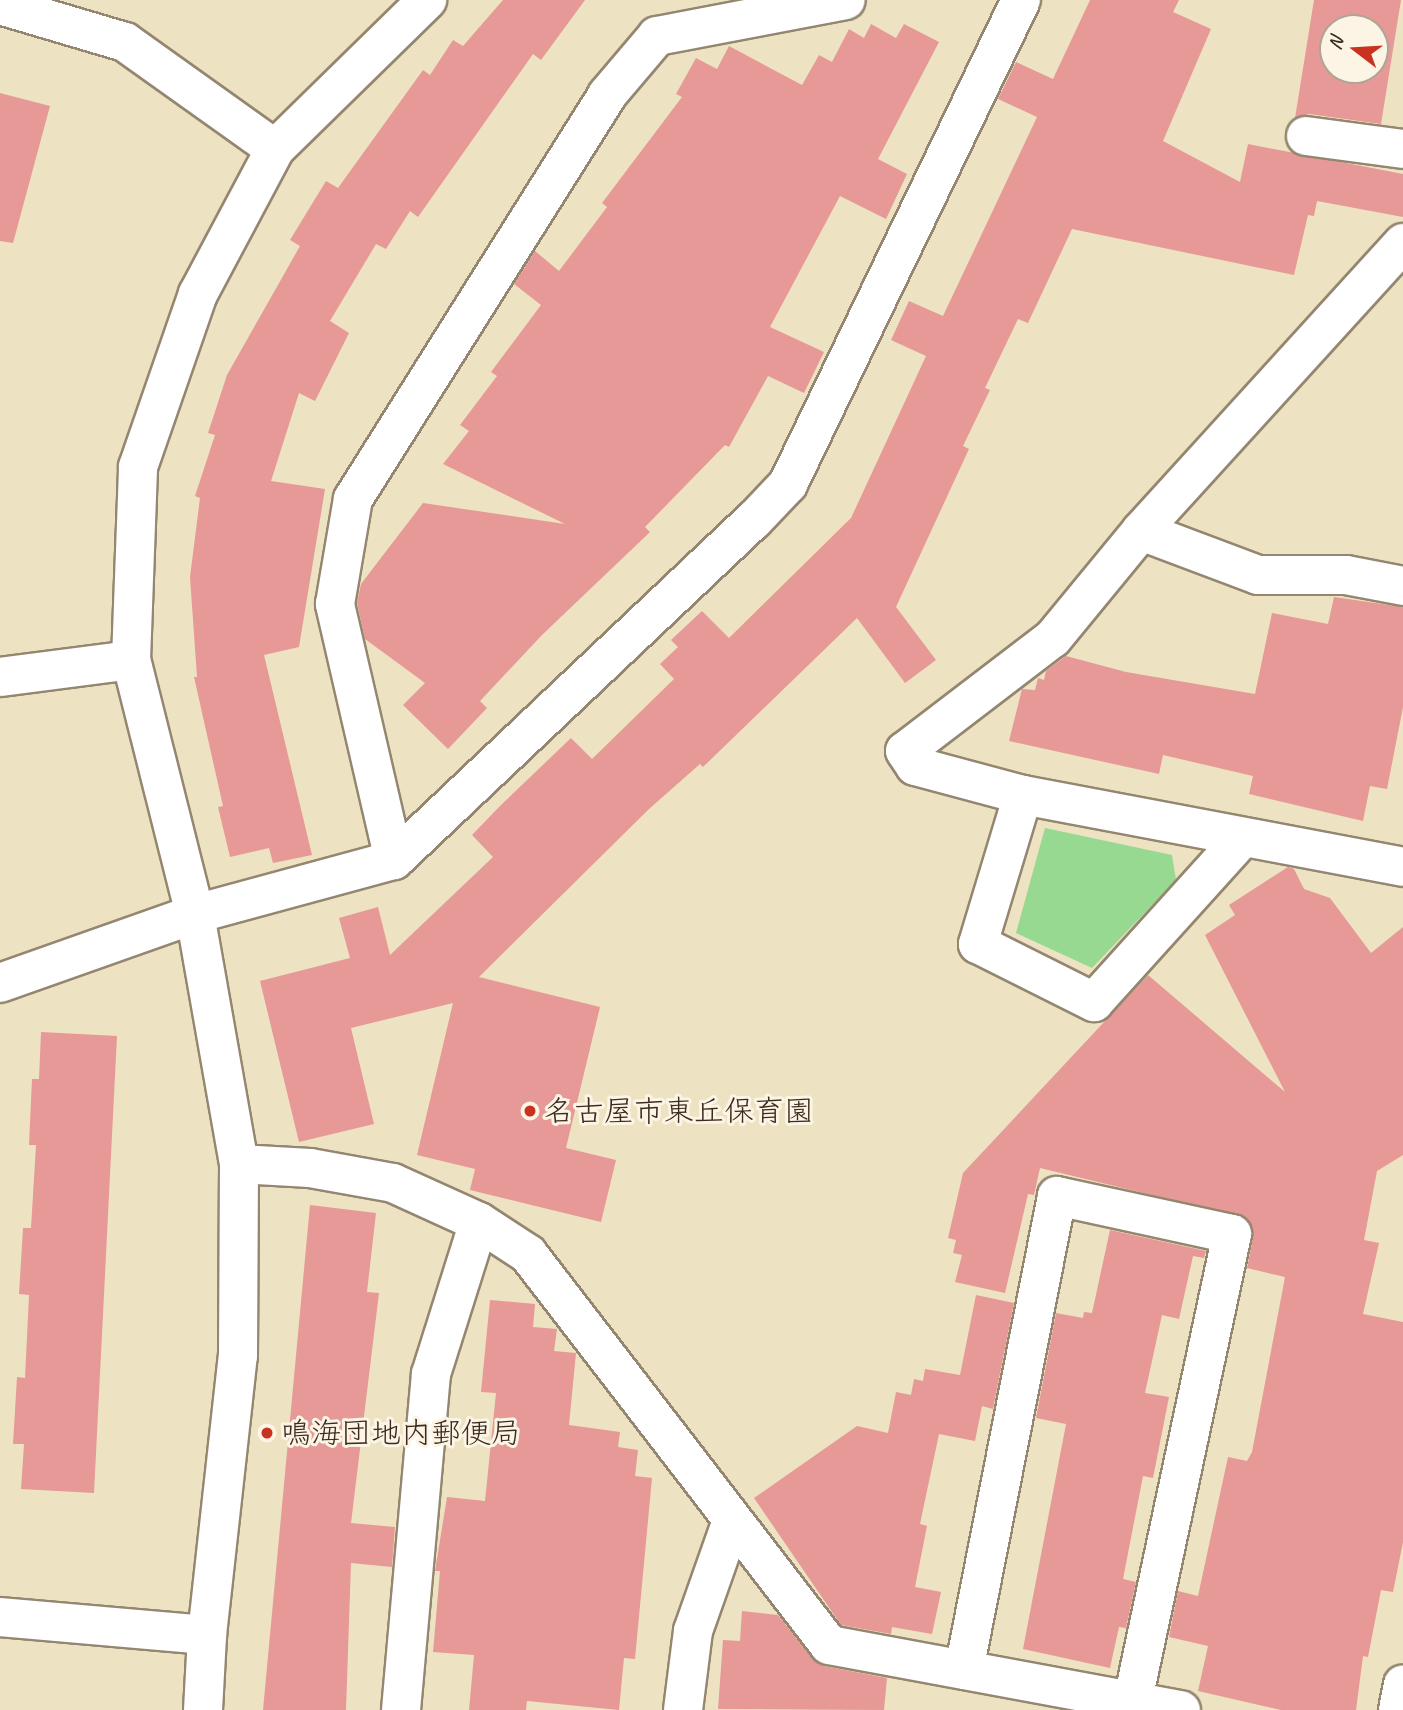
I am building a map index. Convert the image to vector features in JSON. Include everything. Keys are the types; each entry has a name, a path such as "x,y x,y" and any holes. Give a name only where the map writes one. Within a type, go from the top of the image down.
{"street":[{"path":"203,1710 207,1635 238,1356 239,1164 195,914 131,660 138,467 198,294 275,149 427,0"},
{"path":"394,860 335,604 353,499 607,95 657,36 846,0"},
{"path":"0,983 195,914 394,860 788,484 1021,0"},
{"path":"0,5 125,41 275,149"},
{"path":"1306,136 1403,149"},
{"path":"1403,243 1141,531 1053,638 905,751 915,766 1023,795 1403,867"},
{"path":"1141,531 1258,575 1346,575 1403,586"},
{"path":"0,677 131,660"},
{"path":"1023,795 978,944 1094,1002 1242,838"},
{"path":"239,1164 310,1168 393,1183 479,1222 528,1254 731,1523 829,1645 1181,1710"},
{"path":"964,1671 1057,1196 1233,1234 1133,1700"},
{"path":"401,1710 430,1374 479,1222"},
{"path":"683,1710 692,1631 731,1523"},
{"path":"0,1617 207,1635"},
{"path":"1398,1710 1403,1684"}],"green space":[{"path":"1045,828 1172,855 1176,880 1092,968 1016,933"}],"building":[{"path":"503,0 585,0 541,60 533,54 418,217 410,211 386,249 376,244 330,321 349,333 315,401 299,393 271,481 325,489 299,647 264,655 312,855 273,863 269,848 230,857 218,807 223,806 194,677 197,677 190,577 200,498 195,496 215,435 208,433 227,375 300,246 290,240 326,181 338,188 423,70 430,75 453,40 463,46"},
{"path":"1090,0 1179,0 1173,12 1211,29 1163,141 1240,182 1248,144 1403,174 1403,217 1317,201 1314,216 1308,215 1294,275 1072,229 1028,323 1018,319 985,388 990,390 963,446 969,449 896,607 936,660 905,683 857,618 703,767 700,764 649,809 479,977 600,1007 566,1148 616,1160 601,1222 470,1190 475,1169 417,1155 453,1003 351,1028 374,1124 299,1142 260,981 350,958 339,918 378,907 390,955 493,857 472,835 501,805 571,738 592,759 674,679 660,664 678,647 671,640 702,611 729,638 851,518 926,356 891,340 909,301 943,316 1037,117 998,99 1016,62 1053,79"},
{"path":"1314,0 1401,0 1389,74 1389,14 1319,14 1319,84 1387,84 1381,124 1309,114 1295,118"},
{"path":"871,24 896,38 904,24 939,42 878,159 907,174 886,219 840,196 770,327 824,352 804,393 768,376 729,447 725,445 645,527 650,532 542,635 480,701 487,708 448,749 403,705 425,683 365,639 357,603 361,584 423,503 565,524 443,464 469,431 460,425 497,376 491,372 541,305 514,284 535,251 559,271 607,207 602,203 682,97 676,94 696,58 717,69 729,46 802,85 819,55 832,62 849,29 864,38"},
{"path":"0,93 50,106 13,243 0,241"},
{"path":"1334,597 1403,607 1403,707 1387,789 1370,786 1363,821 1249,794 1253,776 1163,755 1159,774 1009,741 1022,689 1035,690 1038,678 1044,680 1046,671 1066,656 1126,672 1255,694 1272,613 1328,624"},
{"path":"1288,867 1294,869 1304,889 1330,898 1371,953 1403,927 1403,1155 1377,1171 1364,1240 1379,1243 1363,1314 1403,1322 1403,1542 1393,1592 1381,1590 1368,1657 1363,1656 1356,1710 1281,1710 1198,1691 1208,1646 1169,1637 1178,1591 1198,1596 1228,1457 1247,1461 1252,1452 1285,1277 1247,1268 1253,1238 1247,1218 1040,1168 1034,1195 1028,1194 1005,1293 955,1282 962,1255 953,1253 956,1240 948,1238 963,1173 1148,975 1285,1092 1205,935 1235,915 1229,905"},
{"path":"41,1032 117,1036 94,1493 21,1489 24,1444 13,1444 17,1377 25,1378 29,1295 19,1294 23,1228 31,1228 36,1145 29,1145 32,1079 39,1079"},
{"path":"310,1205 376,1213 367,1292 379,1293 351,1523 395,1527 392,1567 351,1563 346,1710 263,1710"},
{"path":"1110,1230 1206,1251 1204,1258 1193,1256 1179,1319 1162,1315 1145,1393 1169,1397 1153,1478 1143,1476 1123,1579 1136,1582 1126,1628 1119,1627 1110,1668 1023,1649 1066,1424 1036,1418 1056,1313 1083,1318 1084,1312 1092,1313"},
{"path":"976,1295 1014,1303 993,1409 982,1406 975,1441 939,1434 920,1524 927,1526 915,1587 941,1592 932,1634 892,1627 891,1634 841,1625 754,1498 857,1426 888,1433 896,1392 911,1395 914,1379 923,1381 925,1369 960,1375"},
{"path":"490,1300 535,1304 533,1327 557,1329 554,1351 576,1353 569,1425 620,1432 618,1447 638,1450 635,1476 652,1478 635,1659 624,1658 619,1710 527,1701 526,1710 469,1710 474,1655 433,1652 440,1571 435,1571 447,1497 485,1501 496,1393 481,1392"},
{"path":"742,1611 778,1615 812,1658 824,1666 887,1678 884,1710 718,1709 723,1640 740,1641"}],"place":[{"name":"名古屋市東丘保育園","path":"530,1111"},
{"name":"鳴海団地内郵便局","path":"267,1433"}]}
